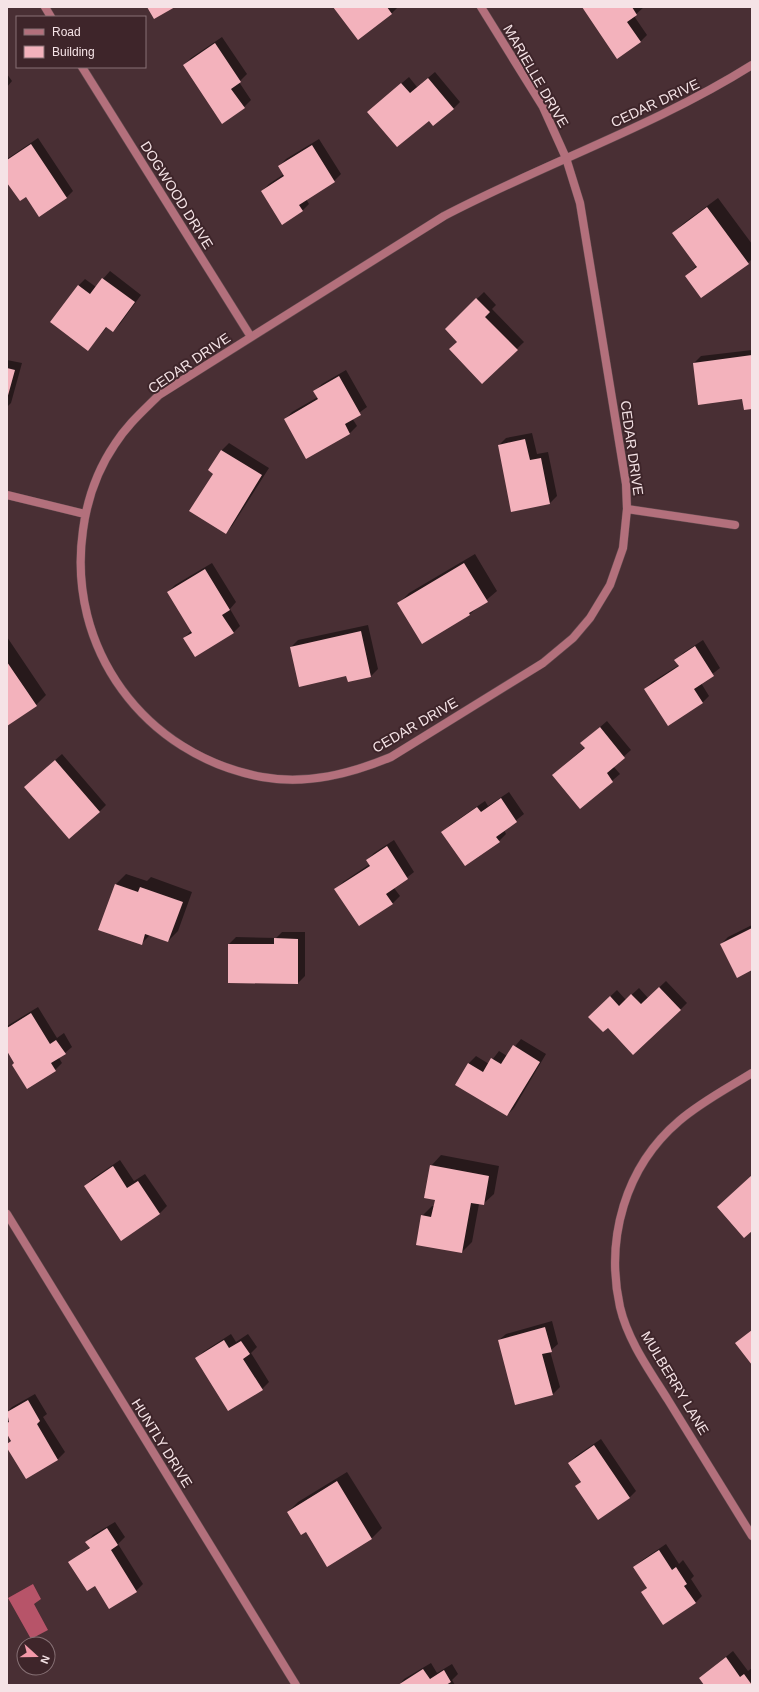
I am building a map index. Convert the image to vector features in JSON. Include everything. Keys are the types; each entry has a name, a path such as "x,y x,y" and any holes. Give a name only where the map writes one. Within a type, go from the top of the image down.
{"street":[{"path":"44,7 50,16"},
{"name":"MARIELLE DRIVE","path":"481,7 543,108 566,158"},
{"name":"CEDAR DRIVE","path":"566,158 580,203 626,484 627,509 622,548 610,585 590,618 573,638 543,663 391,757 364,768 321,778 291,780 262,777 219,765 193,753 167,736 144,716 124,693 100,655 85,612 81,583 80,553 85,514 96,479 114,445 130,423 159,395 444,216 480,197 566,158 675,110 712,90 752,65"},
{"name":"DOGWOOD DRIVE","path":"83,68 251,337"},
{"path":"7,495 85,514"},
{"path":"627,509 735,525"},
{"name":"MULBERRY LANE","path":"752,1073 693,1110 678,1122 652,1149 637,1171 622,1206 615,1244 614,1270 620,1308 634,1343 752,1536"},
{"name":"HUNTLY DRIVE","path":"7,1214 296,1685"}],"shaded area":[{"path":"33,1584 41,1599 34,1604 48,1630 37,1636 29,1636 8,1598"}],"building":[{"path":"147,7 175,7 154,19"},
{"path":"333,7 387,7 392,14 358,40"},
{"path":"582,7 632,7 637,15 627,22 641,42 617,59"},
{"path":"215,43 241,82 231,89 245,108 222,124 183,65"},
{"path":"428,78 454,109 433,126 429,121 397,147 367,112 401,83 410,93"},
{"path":"31,144 67,198 39,217 26,197 20,201 7,183 7,160"},
{"path":"312,145 335,182 299,205 303,211 282,225 261,191 284,176 278,166"},
{"path":"707,207 749,264 701,298 685,276 697,267 672,233"},
{"path":"102,278 135,302 113,332 106,327 88,351 50,322 78,285 90,294"},
{"path":"476,298 490,312 485,317 518,350 482,384 449,349 457,342 445,329"},
{"path":"752,355 752,409 744,410 742,399 698,405 693,363"},
{"path":"7,368 15,370 7,399"},
{"path":"339,376 361,415 345,424 350,434 306,459 284,419 318,399 313,391"},
{"path":"525,439 530,460 541,458 550,504 511,512 498,445"},
{"path":"221,450 262,475 226,534 189,511 213,474 208,470"},
{"path":"464,563 488,602 469,613 470,615 422,644 397,603"},
{"path":"205,569 230,610 222,615 234,633 195,657 183,638 192,633 167,592"},
{"path":"361,631 371,677 348,682 346,676 299,687 290,647"},
{"path":"695,646 714,676 694,689 703,703 668,726 644,689 679,666 674,660"},
{"path":"7,662 37,706 7,726"},
{"path":"600,727 625,758 607,773 613,782 580,809 552,775 585,748 580,743"},
{"path":"55,760 100,812 69,839 24,787"},
{"path":"501,798 517,822 496,837 500,842 465,866 441,832 477,807 481,812"},
{"path":"387,846 408,879 386,894 393,904 359,926 334,889 370,866 366,860"},
{"path":"115,884 138,892 140,887 183,902 168,942 145,934 142,945 98,930"},
{"path":"752,928 752,970 737,978 720,944"},
{"path":"274,938 298,939 298,984 228,983 228,944 274,944"},
{"path":"659,987 681,1010 633,1055 608,1028 603,1032 588,1017 610,996 619,1006 631,994 641,1004"},
{"path":"31,1013 50,1044 56,1040 66,1054 51,1063 56,1071 27,1089 12,1065 14,1063 7,1051 7,1028"},
{"path":"513,1045 540,1062 507,1116 455,1085 468,1063 483,1072 491,1058 501,1064"},
{"path":"430,1165 489,1176 484,1205 471,1203 462,1253 416,1245 421,1215 431,1217 435,1200 424,1198"},
{"path":"113,1166 127,1188 138,1181 160,1214 121,1241 84,1186"},
{"path":"752,1175 752,1231 744,1238 717,1207"},
{"path":"545,1327 552,1352 542,1354 553,1395 515,1405 498,1340"},
{"path":"752,1330 752,1365 735,1343"},
{"path":"224,1340 229,1348 241,1341 250,1354 243,1359 263,1390 228,1411 195,1358"},
{"path":"28,1400 40,1421 37,1424 58,1460 26,1479 7,1448 7,1444 11,1441 7,1434 7,1423 9,1422 7,1412"},
{"path":"594,1445 630,1498 598,1520 575,1486 581,1482 568,1463"},
{"path":"337,1481 372,1539 327,1567 306,1532 301,1535 287,1512"},
{"path":"107,1528 118,1545 111,1550 137,1592 109,1609 95,1586 87,1591 68,1562 90,1548 85,1542"},
{"path":"659,1550 672,1570 676,1567 687,1584 684,1586 696,1603 663,1625 641,1592 647,1588 633,1567"},
{"path":"726,1657 740,1677 744,1674 752,1685 704,1685 699,1678"},
{"path":"423,1669 430,1679 444,1670 451,1682 446,1685 398,1685"}]}
